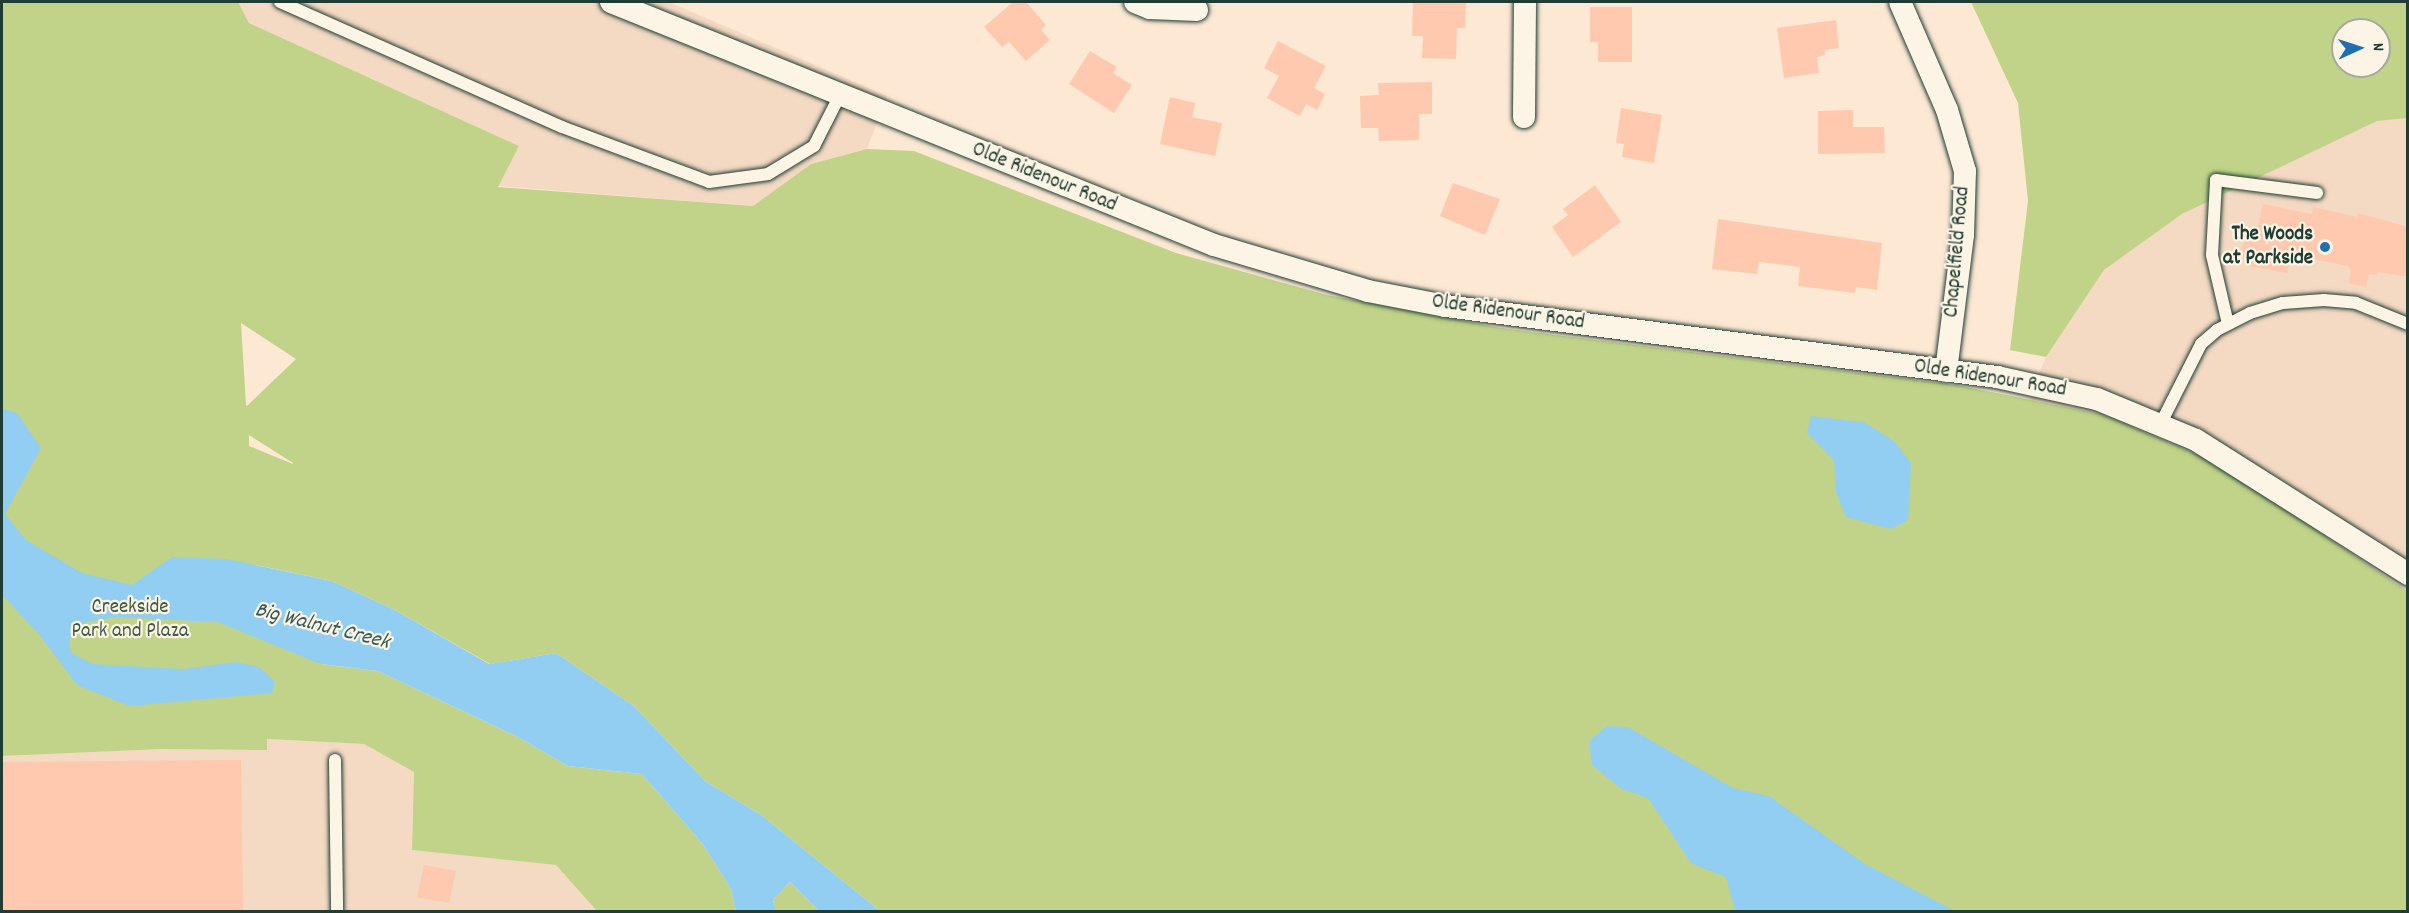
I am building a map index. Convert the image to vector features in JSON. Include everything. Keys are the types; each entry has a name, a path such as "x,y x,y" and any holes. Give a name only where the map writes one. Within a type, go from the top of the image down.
{"street":[{"name":"Olde Ridenour Road","path":"611,2 654,9 840,95 1214,245 1368,291 1446,306 2046,384 2161,423 2245,470 2369,553 2408,574"},
{"path":"1135,2 1150,8 1197,10"},
{"path":"1524,117 1525,2"},
{"name":"Chapelfield Road","path":"1900,2 1947,110 1965,171 1963,235 1946,371"}],"lane":[{"path":"280,2 591,138 709,182 768,174 814,146 840,95"},
{"path":"2228,324 2212,255 2216,180 2317,193"},
{"path":"2161,423 2201,344 2228,324 2283,303 2324,300 2356,303 2408,324"},
{"path":"335,760 337,912"}],"shaded area":[{"path":"238,2 669,2 887,96 867,149 811,164 753,206 497,186 519,146 249,23"},
{"path":"2407,118 2407,591 2217,463 2028,400 2046,357 2104,270 2182,214 2377,121"},
{"path":"266,739 364,744 414,772 412,850 556,865 597,911 2,912 2,756 163,749 266,750"}],"green space":[{"name":"Creekside Park and Plaza","path":"2,2 238,2 249,23 519,146 498,187 753,206 811,164 867,149 914,151 1176,253 1327,295 1501,328 1956,385 2101,414 2217,463 2407,591 2407,911 880,911 760,814 705,781 634,706 556,653 490,664 395,610 332,581 256,565 321,664 378,671 516,736 568,766 642,774 702,843 730,887 736,911 597,911 556,865 412,850 414,772 364,744 267,739 267,750 163,749 2,756","holes":["241,323 296,359 247,406 246,405","249,435 293,463 293,464 249,446"]},
{"path":"1971,2 2407,2 2407,118 2377,121 2182,214 2104,270 2046,357 2010,350 2028,201 2018,103"},
{"path":"790,882 819,911 776,911 773,900"}],"water":[{"name":"Big Walnut Creek","path":"2,408 17,413 41,448 5,514 26,540 82,573 132,585 172,557 227,559 332,581 395,610 489,664 556,653 634,706 705,781 760,814 880,911 819,911 790,882 773,900 776,911 736,911 730,887 702,843 642,774 568,766 516,736 378,671 321,664 218,622 116,617 86,622 69,639 71,653 93,664 183,669 236,662 259,667 275,682 272,693 130,706 77,685 38,633 2,595"},
{"path":"1811,416 1864,422 1894,441 1911,463 1908,520 1891,529 1846,517 1836,492 1834,460 1807,433"},
{"path":"1607,726 1628,727 1733,788 1769,796 1865,864 1955,911 1735,911 1726,877 1691,863 1648,798 1620,788 1592,765 1589,741"}],"building":[{"path":"1013,2 1026,2 1046,25 1041,30 1050,40 1026,61 1009,42 1002,47 984,27"},
{"path":"1413,2 1466,3 1465,28 1457,28 1456,59 1422,58 1423,36 1412,36"},
{"path":"1590,7 1632,7 1632,62 1598,62 1598,42 1590,42"},
{"path":"1836,20 1839,48 1825,50 1825,55 1817,57 1819,73 1784,78 1777,28"},
{"path":"1278,41 1326,66 1314,88 1325,94 1317,110 1306,104 1300,116 1267,98 1279,76 1264,68"},
{"path":"1090,51 1117,67 1113,73 1132,85 1114,113 1069,84"},
{"path":"1432,82 1432,114 1419,114 1419,140 1379,141 1378,128 1361,128 1360,96 1379,95 1378,83"},
{"path":"1170,97 1195,103 1192,117 1222,123 1215,156 1160,144"},
{"path":"1621,108 1662,115 1654,163 1622,157 1624,144 1616,143"},
{"path":"1853,110 1853,127 1884,127 1885,153 1818,154 1818,111"},
{"path":"1453,183 1500,199 1485,235 1440,216"},
{"path":"1595,185 1621,222 1573,257 1552,227 1568,215 1563,209"},
{"name":"The Woods at Parkside","path":"2263,204 2312,214 2313,207 2357,217 2358,213 2408,227 2408,277 2378,272 2377,275 2369,274 2366,287 2349,283 2351,271 2348,266 2291,255 2287,273 2249,266 2241,254 2243,244 2257,233"},
{"path":"1718,219 1882,243 1877,290 1856,287 1855,293 1798,286 1800,267 1759,262 1757,274 1712,269"},
{"path":"241,760 243,912 2,912 2,762"},
{"path":"424,865 456,871 449,903 417,897"}],"place":[{"name":"The Woods at Parkside","path":"2325,247"}]}
